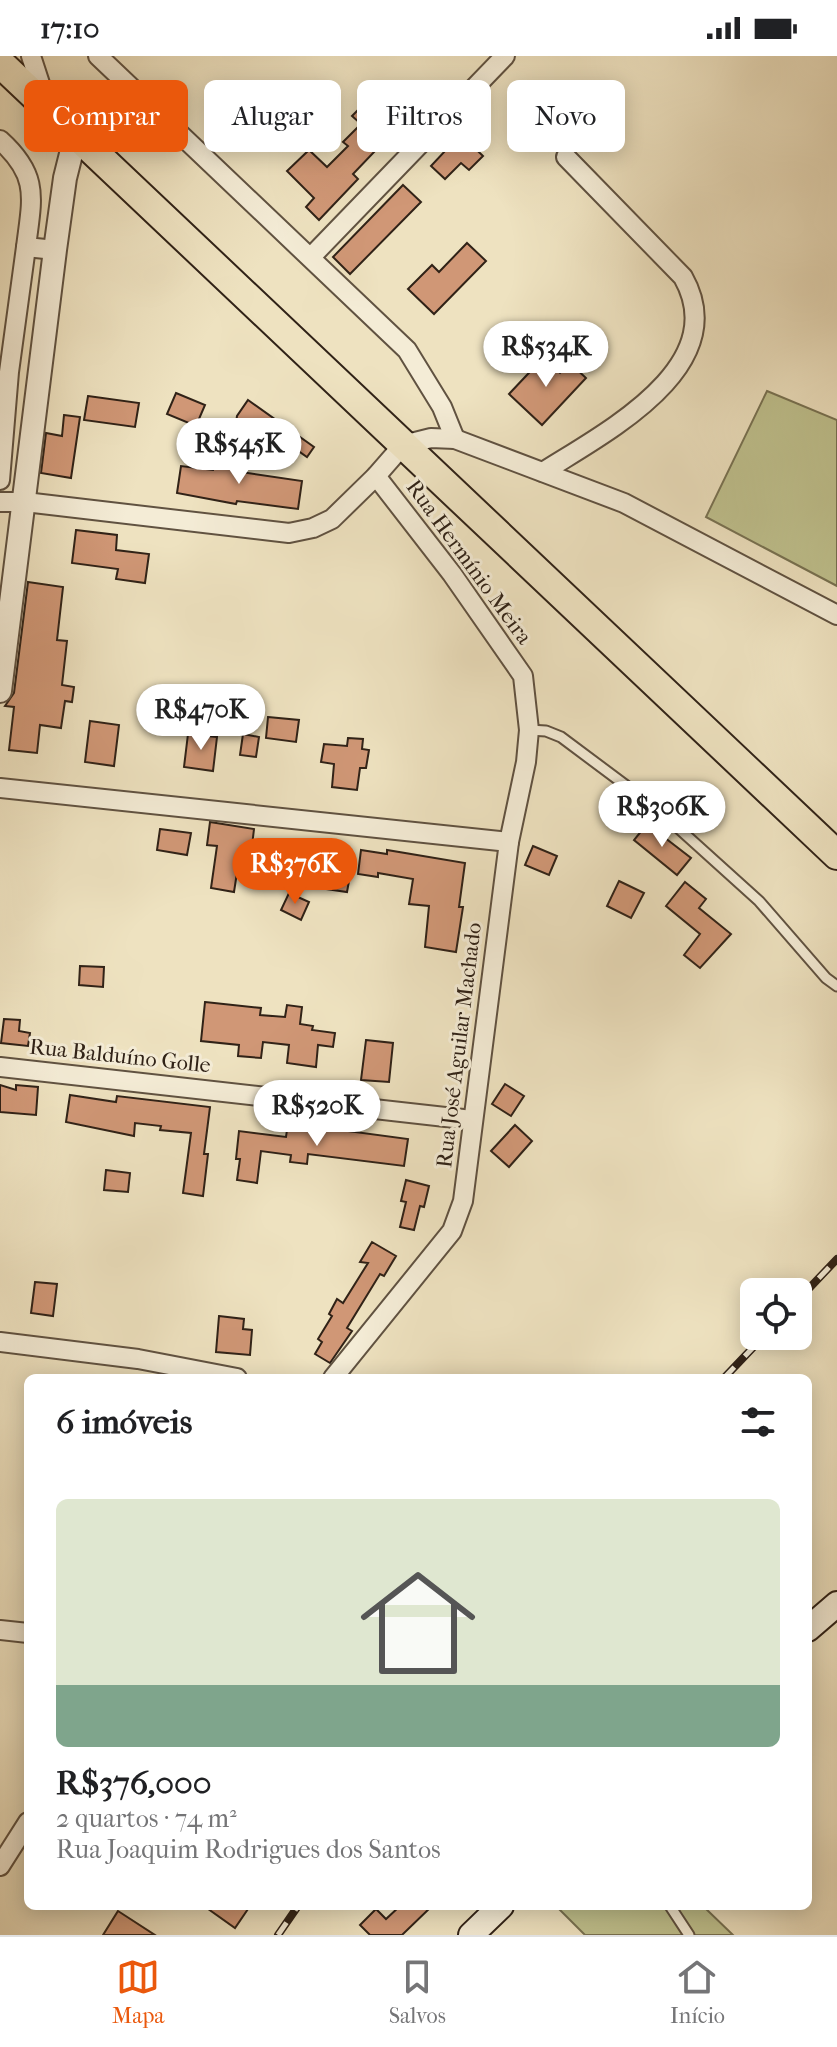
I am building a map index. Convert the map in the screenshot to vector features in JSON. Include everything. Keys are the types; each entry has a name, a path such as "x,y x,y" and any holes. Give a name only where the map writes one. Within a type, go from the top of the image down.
{"main road":[{"path":"0,63 24,86"},
{"path":"95,152 837,855"},
{"path":"812,1626 837,1604"},
{"path":"471,1935 497,1910"}],"street":[{"path":"31,56 39,80"},
{"path":"98,56 407,350 442,407 455,439"},
{"path":"311,257 505,56"},
{"path":"0,140 16,155 28,176 31,201 9,372 0,480"},
{"path":"0,691 55,250 72,152"},
{"path":"543,472 637,412 668,381 695,327 695,308 683,277 566,157"},
{"path":"26,247 55,250"},
{"path":"403,445 431,438 455,439 624,503 837,615"},
{"name":"Rua Hermínio Meira","path":"0,502 25,502 289,533 313,528 332,519 403,445"},
{"name":"Rua Hermínio Meira","path":"376,476 452,574 523,676"},
{"name":"Rua José Aguilar Machado","path":"336,1374 452,1231 463,1201 509,842 526,762 529,730 523,676"},
{"path":"0,788 509,842"},
{"name":"Rua Balduíno Golle","path":"0,1067 472,1120"},
{"path":"0,1342 138,1359 216,1374"},
{"path":"0,1630 24,1633"},
{"path":"0,1866 24,1828"}],"lane":[{"path":"529,730 546,731 561,737 656,808 759,901 826,978 837,986"},
{"path":"673,1910 689,1935"}],"green space":[{"path":"767,391 837,420 837,586 706,517"},
{"path":"560,1910 707,1910 733,1935 585,1935"}],"building":[{"path":"357,128 357,152 374,152 353,174 358,179 319,220 306,207 314,198 287,171 307,152 311,152 327,167 348,146 343,142"},
{"path":"444,152 479,152 483,156 469,170 461,163 445,179 431,166"},
{"path":"403,185 421,202 350,274 333,257"},
{"path":"467,243 486,261 434,314 408,289 432,265 439,272"},
{"path":"543,358 560,373 570,363 586,378 542,425 509,394"},
{"path":"176,393 205,405 196,426 167,414"},
{"path":"88,396 139,403 135,427 84,420"},
{"path":"248,400 314,447 307,457 263,426 260,446 233,442 237,416"},
{"path":"64,415 80,417 71,478 41,473 46,433 62,436"},
{"path":"214,461 242,465 241,472 302,481 298,509 237,501 236,504 177,493 181,466 213,470"},
{"path":"76,530 117,535 116,550 149,554 145,583 116,579 118,569 72,563"},
{"path":"28,582 63,587 57,640 67,641 62,685 74,687 72,702 65,701 61,728 40,725 37,753 9,750 14,707 5,706 14,693"},
{"path":"268,717 299,720 296,742 266,738"},
{"path":"90,721 119,725 114,766 85,762"},
{"path":"188,734 217,737 213,771 184,767"},
{"path":"243,734 259,737 256,757 240,755"},
{"path":"348,738 363,739 362,749 369,750 366,768 360,768 357,790 332,787 334,764 321,762 324,744 347,746"},
{"path":"210,822 254,829 251,854 240,853 234,892 211,888 217,846 207,845"},
{"path":"647,824 691,858 677,875 634,840"},
{"path":"160,829 191,833 187,855 157,850"},
{"path":"533,846 557,856 549,875 525,865"},
{"path":"361,850 387,854 387,850 465,863 459,907 463,907 456,952 425,947 429,906 409,904 413,879 378,873 378,877 358,874"},
{"path":"316,859 352,864 347,892 312,887"},
{"path":"619,881 644,893 631,918 607,906"},
{"path":"685,882 706,899 699,908 731,934 700,968 684,955 700,934 666,906"},
{"path":"289,893 309,902 301,920 281,910"},
{"path":"80,966 104,967 103,987 79,985"},
{"path":"205,1002 261,1008 260,1015 285,1017 287,1005 302,1007 300,1024 313,1026 312,1030 335,1033 333,1047 318,1045 316,1067 287,1063 289,1045 263,1042 261,1058 238,1056 239,1045 201,1041"},
{"path":"4,1019 20,1020 19,1031 30,1033 28,1046 1,1043"},
{"path":"366,1040 393,1043 389,1082 361,1080"},
{"path":"505,1084 524,1096 511,1116 492,1104"},
{"path":"0,1085 16,1090 16,1085 38,1087 36,1115 0,1112"},
{"path":"70,1095 116,1102 117,1096 210,1107 203,1196 183,1193 191,1133 160,1130 161,1126 135,1123 134,1136 66,1122"},
{"path":"288,1123 408,1139 404,1166 308,1154 307,1164 290,1162 291,1155 261,1151 257,1183 237,1180 239,1131 286,1137"},
{"path":"515,1125 532,1141 509,1167 491,1151"},
{"path":"106,1170 130,1173 128,1192 104,1190"},
{"path":"406,1180 429,1186 414,1230 400,1227 406,1202 401,1201"},
{"path":"372,1242 396,1256 384,1276 380,1274 347,1328 352,1331 330,1363 315,1354 322,1342 318,1339 332,1316 329,1314 337,1299 343,1303 368,1263 360,1262"},
{"path":"35,1282 57,1284 53,1316 31,1313"},
{"path":"219,1316 244,1319 243,1329 252,1330 250,1355 216,1352"},
{"path":"210,1910 247,1910 235,1928"},
{"path":"375,1910 386,1919 396,1910 428,1910 402,1935 370,1935 360,1925"},
{"path":"118,1911 155,1935 103,1935"}],"railway":[{"path":"812,1285 837,1259"},
{"path":"728,1374 751,1350"},
{"path":"278,1935 295,1910"}]}
